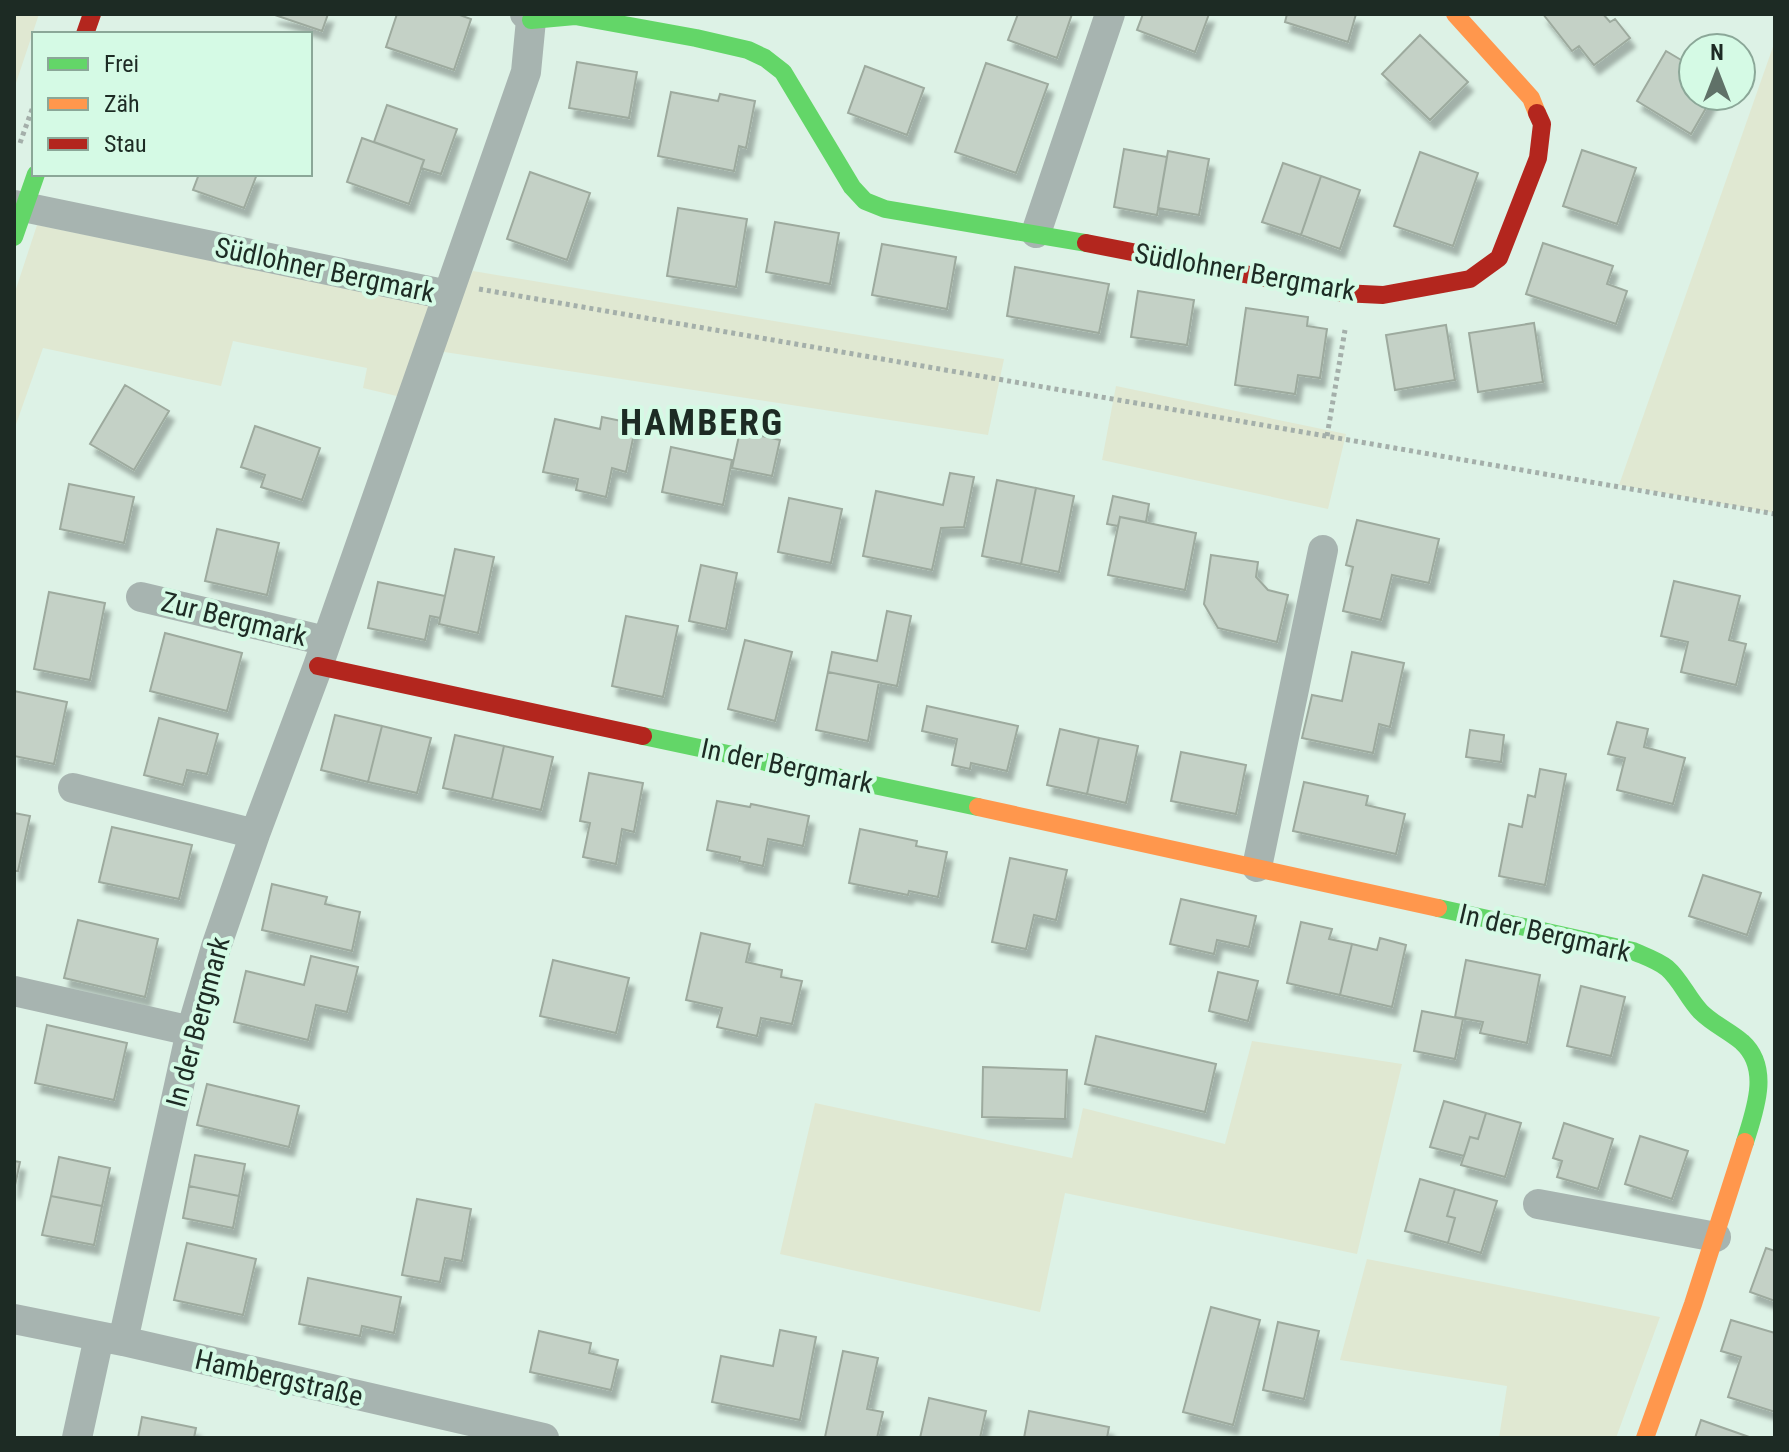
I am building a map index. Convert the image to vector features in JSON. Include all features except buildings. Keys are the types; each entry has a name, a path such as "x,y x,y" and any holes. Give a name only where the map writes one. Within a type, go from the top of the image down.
{"street":[{"path":"1036,233 1110,14"},
{"name":"Südlohner Bergmark","path":"19,206 450,290 526,72 528,17 575,16 700,26 765,58 783,72 852,187 865,201 885,209 1036,233 1351,293 1383,295 1470,279 1499,258 1538,158 1542,124 1531,98 1455,14"},
{"path":"14,237 19,206 35,176"},
{"name":"In der Bergmark","path":"77,1438 111,1339 191,1031 216,947 450,290"},
{"path":"1257,867 1323,550"},
{"name":"Zur Bergmark","path":"141,597 322,654"},
{"name":"In der Bergmark","path":"322,654 1633,951 1662,964 1680,982 1701,1013 1748,1047 1757,1065 1758,1085 1716,1237 1645,1438"},
{"path":"73,788 255,834"},
{"path":"14,991 191,1031"},
{"path":"1538,1204 1716,1237"},
{"name":"Hambergstraße","path":"14,1319 544,1438"}],"path":[{"path":"19,146 32,110"},
{"path":"450,290 1775,514"},
{"path":"1327,436 1351,293"}],"green space":[{"path":"14,14 39,14 32,32 14,89"},
{"path":"1775,41 1775,513 1619,485 1750,112 1757,112 1757,92"},
{"path":"37,225 453,310 473,271 1004,359 988,435 418,348 401,397 363,388 367,368 233,341 221,386 43,348 14,430 14,295"},
{"path":"1116,386 1346,434 1328,509 1102,460"},
{"path":"1252,1041 1402,1064 1357,1254 1065,1193 1040,1312 780,1254 815,1103 1072,1158 1083,1108 1225,1144"},
{"path":"1367,1259 1660,1317 1616,1438 1499,1438 1507,1386 1340,1360"}],"traffic: fast":[{"path":"531,20 575,16 748,50 783,72 852,187 865,201 885,209 1086,243"},
{"path":"14,237 35,176"},
{"path":"643,736 978,807"},
{"path":"1438,908 1633,951 1667,968 1701,1012 1751,1052 1756,1064 1758,1090 1745,1142"}],"traffic: slow":[{"path":"1455,14 1531,98 1537,113"},
{"path":"978,807 1438,908"},
{"path":"1645,1438 1693,1304 1745,1142"}],"traffic: jam":[{"path":"86,32 92,14"},
{"path":"1086,243 1342,293 1383,295 1470,279 1499,258 1538,158 1542,124 1537,113"},
{"path":"318,666 643,736"}],"district":[{"name":"HAMBERG","path":"702,423"}]}
